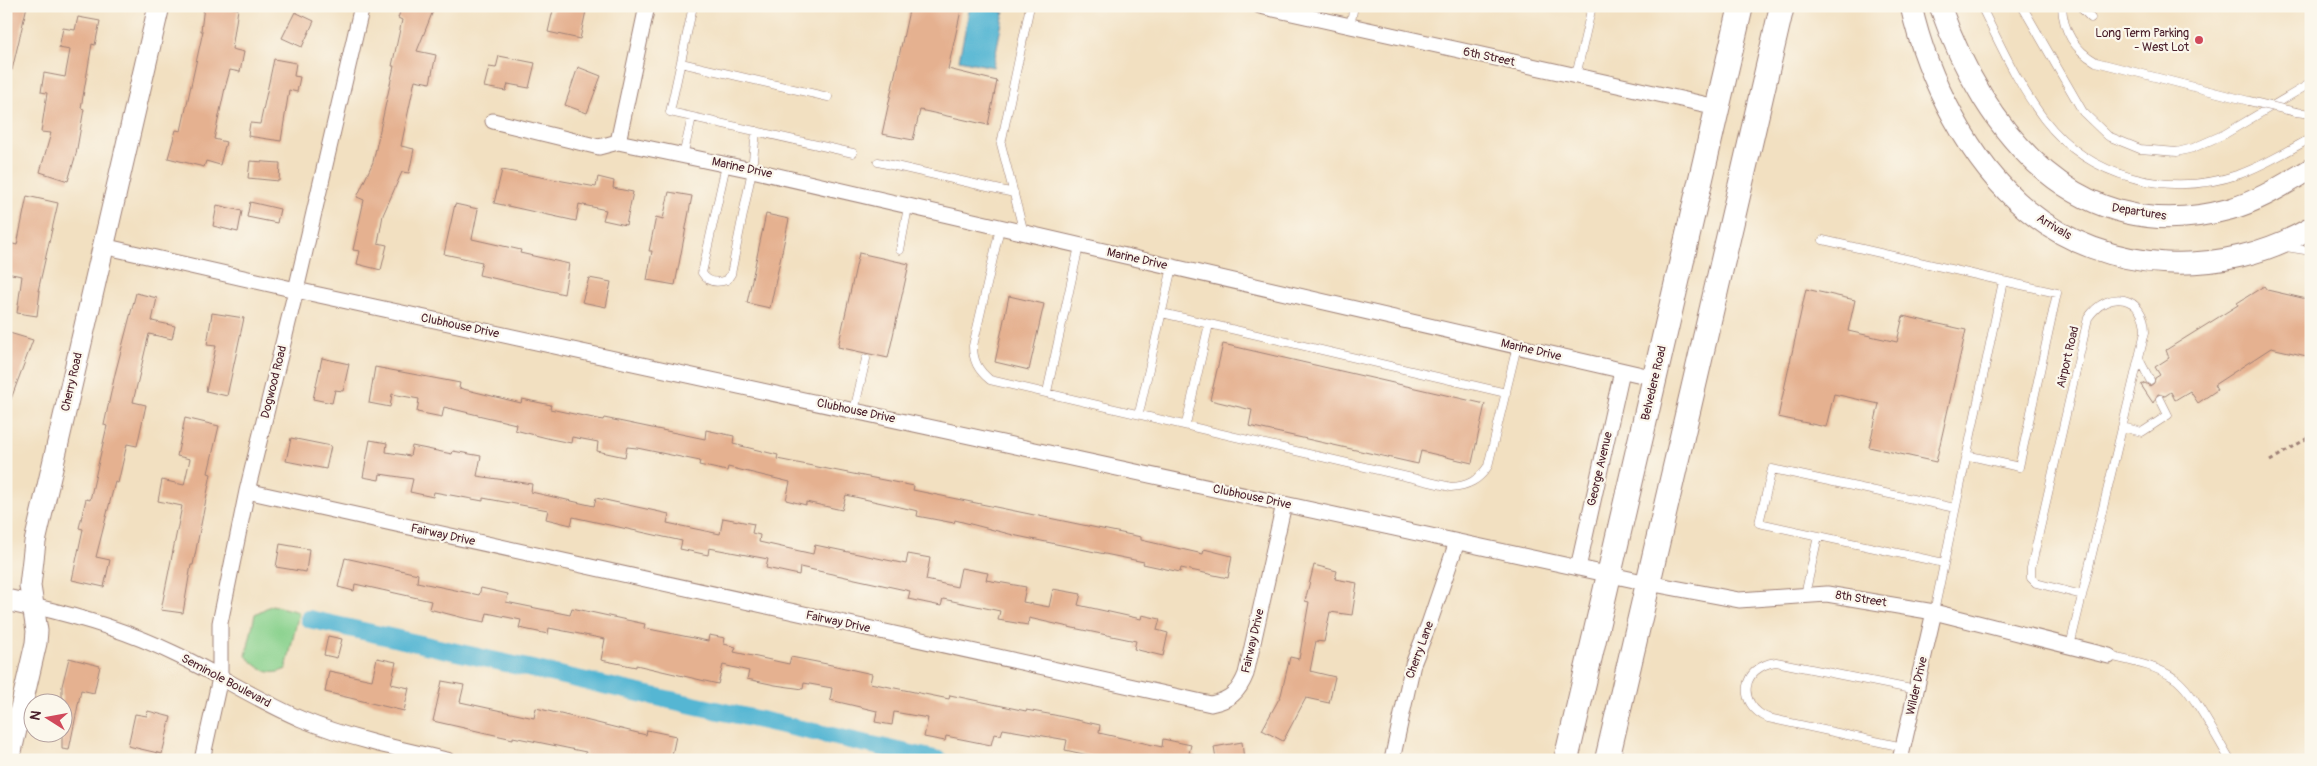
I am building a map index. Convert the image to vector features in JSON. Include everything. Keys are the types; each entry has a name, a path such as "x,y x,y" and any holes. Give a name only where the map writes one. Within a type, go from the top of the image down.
{"main road":[{"name":"Belvedere Road","path":"1566,760 1741,6"},
{"path":"1608,760 1782,6"}],"street":[{"name":"Cherry Road","path":"9,760 36,643 30,586 35,542 159,6"},
{"name":"Dogwood Road","path":"202,760 220,678 220,623 247,491 362,6"},
{"path":"618,142 647,6"},
{"name":"6th Street","path":"1260,6 1717,107"},
{"name":"Arrivals","path":"1911,6 1920,44 1933,76 1965,135 2005,188 2026,210 2049,226 2079,242 2109,253 2166,264 2195,264 2225,260 2276,246 2311,228"},
{"name":"Departures","path":"1940,6 1964,64 1994,116 2012,141 2034,164 2055,181 2082,197 2110,208 2140,214 2168,217 2197,216 2230,209 2257,200 2311,169"},
{"name":"Marine Drive","path":"493,121 599,146 618,142 752,170 1655,378"},
{"name":"Clubhouse Drive","path":"104,246 296,290 1609,575"},
{"name":"George Avenue","path":"1578,568 1622,371"},
{"name":"Fairway Drive","path":"247,491 1211,704 1223,701 1234,695 1242,686 1284,504"},
{"name":"Cherry Lane","path":"1392,760 1413,664 1457,542"},
{"name":"8th Street","path":"1609,575 1739,600 1827,594 1934,612 2109,656"},
{"name":"Seminole Boulevard","path":"6,600 108,626 174,653 302,719 408,756 447,760"},
{"name":"Wilder Drive","path":"1901,754 1934,612"}],"lane":[{"path":"693,6 670,112 853,153"},
{"path":"1024,233 1001,144 1030,6"},
{"path":"1350,26 1354,6"},
{"path":"1576,76 1592,6"},
{"path":"1981,6 2003,51 2044,120 2077,152 2109,171 2145,182 2166,184 2218,180 2258,167 2311,138"},
{"path":"2022,6 2083,112 2108,136 2140,149 2177,152 2193,148 2225,134 2311,83"},
{"path":"2062,6 2065,26 2069,36 2085,55 2096,62 2249,101 2311,114"},
{"path":"2081,6 2082,10 2091,18"},
{"path":"681,63 828,97"},
{"path":"682,156 692,117"},
{"path":"726,165 702,273 712,281 727,280 731,274 752,170 756,131"},
{"path":"878,162 1014,193"},
{"path":"900,250 908,207"},
{"path":"1000,228 973,346 973,356 982,373 990,380 1451,487 1473,482 1482,475 1488,466 1517,346"},
{"path":"1823,240 2057,293 2019,466 1966,455"},
{"path":"1047,392 1079,246"},
{"path":"2276,246 2311,251"},
{"path":"1139,414 1172,267"},
{"path":"1934,612 2003,281"},
{"name":"Airport Road","path":"2070,646 2139,359 2145,324 2137,307 2126,301 2116,299 2103,302 2095,308 2088,318 2030,574 2036,583 2082,595"},
{"path":"1162,312 1506,393"},
{"path":"1186,424 1209,324"},
{"path":"854,411 866,359"},
{"path":"2139,359 2150,380"},
{"path":"2122,427 2142,432 2168,415 2160,399"},
{"path":"1944,563 1759,523 1772,469 1955,508"},
{"path":"1805,595 1818,536"},
{"path":"2109,656 2151,667 2175,678 2191,696 2230,760"},
{"path":"1901,754 1760,715 1748,700 1748,682 1758,667 1776,662 1916,690"}],"path":[{"path":"2270,461 2311,436"}],"green space":[{"path":"272,605 299,612 286,669 280,672 264,670 246,656 255,614"}],"water":[{"path":"970,6 1004,12 993,67 959,60"}],"building":[{"path":"6,6 27,6 12,70 6,69"},
{"path":"204,6 226,6 238,9 232,49 244,52 240,72 230,70 214,139 226,142 220,165 206,161 204,167 168,158 176,130 181,131 203,31 201,31"},
{"path":"402,6 435,6 417,51 436,55 430,83 415,80 401,146 414,149 409,173 402,172 383,215 378,243 387,245 381,270 357,264 360,251 353,250 364,200 357,197 373,162 394,66 392,66 402,20 398,18"},
{"path":"554,6 587,6 580,39 548,32"},
{"path":"910,6 962,6 948,69 997,81 988,125 920,110 913,140 882,134"},
{"path":"295,12 314,21 302,47 282,38"},
{"path":"78,17 100,21 95,45 92,44 81,108 84,109 76,154 68,181 40,172 51,133 41,132 47,93 41,92 44,73 65,77 70,50 59,48 63,28 75,30"},
{"path":"499,56 535,63 529,88 508,84 506,91 484,87 489,67 496,68"},
{"path":"274,59 296,63 294,76 300,77 297,92 289,90 281,141 248,136 250,123 260,124"},
{"path":"578,67 601,76 587,113 565,105"},
{"path":"250,161 280,163 279,181 248,178"},
{"path":"502,170 596,187 598,177 614,181 613,188 633,192 626,225 603,220 606,210 579,204 576,221 494,203"},
{"path":"669,192 692,196 675,285 647,280 652,251 649,251 656,217 663,219"},
{"path":"27,196 58,203 38,291 40,291 37,316 17,313 22,276 6,273 9,243 17,245"},
{"path":"250,202 280,209 277,223 247,217"},
{"path":"455,204 478,209 472,239 521,250 520,253 569,264 564,294 479,275 482,262 444,254"},
{"path":"217,205 242,211 238,232 213,226"},
{"path":"766,214 789,219 770,308 747,303"},
{"path":"859,253 909,264 888,358 838,347"},
{"path":"589,278 611,282 606,307 582,302"},
{"path":"2264,286 2267,290 2311,300 2311,357 2271,348 2214,385 2217,390 2198,403 2190,391 2175,400 2171,392 2165,396 2158,394 2153,403 2141,385 2145,383 2150,386 2154,383 2155,378 2160,375 2155,367 2169,358 2166,350 2238,305 2237,303"},
{"path":"1806,289 1855,300 1848,331 1897,342 1903,316 1966,330 1936,462 1869,447 1879,404 1834,394 1826,427 1778,417"},
{"path":"136,293 157,298 152,321 175,326 172,339 149,334 133,402 146,405 137,446 127,444 118,483 115,482 96,557 110,560 104,587 72,580 83,529 79,528 86,499 90,500 107,426 104,425 115,374"},
{"path":"1009,296 1044,304 1029,370 995,362"},
{"path":"212,313 244,318 227,396 206,391 216,346 207,345"},
{"path":"6,332 33,340 8,407 6,407"},
{"path":"1223,344 1485,404 1472,463 1421,451 1418,464 1249,426 1252,410 1210,400"},
{"path":"322,358 349,364 343,391 335,390 332,403 313,399"},
{"path":"375,367 460,383 459,388 521,403 522,399 551,405 550,409 603,420 604,418 705,439 706,430 734,436 733,444 778,455 777,459 914,486 913,490 1141,537 1141,540 1203,554 1204,549 1232,556 1228,578 1181,568 1180,572 1143,564 1144,562 1017,536 955,520 954,523 917,516 918,511 846,495 842,510 806,502 806,505 786,500 790,482 728,467 727,471 699,465 700,461 637,448 627,447 625,457 597,451 598,442 572,437 571,443 551,439 515,430 516,424 444,407 442,417 417,412 419,399 392,394 390,407 369,403"},
{"path":"185,418 219,426 208,473 211,474 193,565 191,565 183,613 161,610 182,506 158,501 162,480 184,485 190,459 177,456"},
{"path":"291,438 331,446 326,469 286,461"},
{"path":"370,440 387,443 386,452 410,456 412,446 452,454 453,451 481,456 477,476 532,484 531,492 594,506 596,498 669,514 667,523 720,534 723,518 754,524 752,533 760,535 759,542 813,554 815,545 906,564 908,554 930,558 926,580 957,587 961,568 988,573 986,580 1026,587 1023,602 1049,607 1053,589 1081,594 1078,605 1141,619 1142,615 1160,619 1157,630 1168,633 1163,656 1134,649 1136,641 1029,618 1028,625 998,620 1000,611 943,599 941,606 908,599 910,591 800,567 799,575 766,568 768,559 709,548 708,555 680,549 682,541 573,517 571,525 546,519 548,510 483,498 483,501 434,492 433,497 410,492 413,479 380,474 379,480 363,477"},
{"path":"280,544 309,549 306,572 276,567"},
{"path":"345,558 418,574 417,582 479,595 481,588 508,594 506,602 570,615 572,608 645,624 644,628 708,641 709,635 725,638 724,644 736,647 734,652 789,664 791,657 872,674 870,683 949,699 950,695 1100,725 1099,733 1162,747 1163,739 1191,745 1189,753 1194,754 1193,760 1101,760 1102,758 1065,750 1067,740 1003,729 1001,735 994,734 991,745 946,736 945,741 924,737 928,718 894,712 892,725 875,722 877,711 830,700 832,688 804,683 803,689 775,685 747,679 749,671 723,665 718,684 636,665 636,667 601,660 605,639 549,628 548,634 519,628 521,620 487,613 485,622 464,618 429,609 431,601 355,584 354,591 338,587"},
{"path":"1314,565 1337,571 1335,579 1357,583 1352,615 1330,612 1324,642 1316,641 1310,671 1335,677 1329,703 1306,698 1283,741 1262,730 1281,695 1290,657 1299,659 1309,602 1305,601"},
{"path":"328,636 342,639 337,658 324,655"},
{"path":"69,658 100,666 94,693 81,690 72,735 72,694 62,694 62,686"},
{"path":"377,658 396,662 391,684 409,688 404,711 325,692 329,671 372,680"},
{"path":"442,681 464,685 460,702 534,718 536,708 646,735 647,730 676,736 671,760 603,760 585,756 586,752 513,737 513,739 433,721"},
{"path":"148,711 171,717 162,754 128,746 135,714 147,716"},
{"path":"1242,742 1244,760 1216,760 1214,747"},
{"path":"62,744 70,744 69,750 62,749"}],"waterway":[{"path":"309,619 939,760"}],"place":[{"name":"Long Term Parking - West Lot","path":"2199,40"}]}
